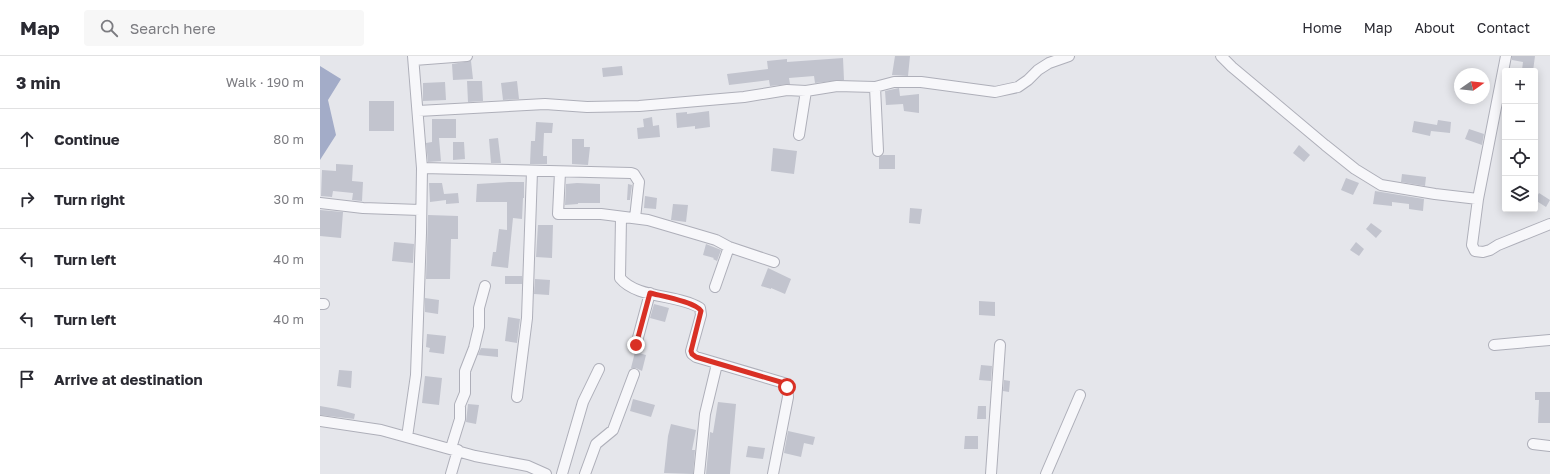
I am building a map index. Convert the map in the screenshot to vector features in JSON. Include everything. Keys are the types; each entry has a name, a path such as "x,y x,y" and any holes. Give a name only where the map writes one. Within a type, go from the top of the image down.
{"street":[{"path":"407,437 416,375 421,233 420,210 422,168 413,58 467,56"},
{"path":"418,111 545,104 587,107 639,106 744,97 787,90 806,91 837,86 875,87 894,82 921,82 995,92 1018,86 1049,63 1069,56"},
{"path":"1221,56 1242,76 1325,145 1355,169 1381,185 1478,199"},
{"path":"1506,56 1478,199 1472,245 1475,251 1483,252 1550,224"},
{"path":"875,87 878,151"},
{"path":"799,135 806,91"},
{"path":"422,168 630,173 634,174 639,182 635,218"},
{"path":"517,398 527,318 532,171"},
{"path":"560,172 558,214 601,214 648,220 716,240 729,247 774,262"},
{"path":"320,204 362,208 420,210"},
{"path":"621,217 620,278 625,284 635,289 700,308 701,315 691,351 692,354 696,357 717,364 784,383 787,387 788,397 773,474"},
{"path":"715,287 729,247"},
{"path":"451,474 460,419 460,405 465,394 466,371 479,327 480,308 485,286"},
{"path":"636,345 650,293"},
{"path":"1494,345 1550,340"},
{"path":"991,474 1000,345"},
{"path":"699,474 704,414 717,364"},
{"path":"562,474 583,402 599,369"},
{"path":"585,474 596,444 613,430 634,374"},
{"path":"1046,474 1080,395"},
{"path":"320,421 382,430 528,466 546,474"},
{"path":"1533,444 1550,446"}],"water":[{"path":"320,66 341,79 328,100 336,135 320,160"}],"building":[{"path":"895,56 910,56 908,76 892,75"},
{"path":"1512,56 1535,56 1533,68 1522,68 1523,62 1512,60"},
{"path":"843,58 844,80 815,83 814,76 789,78 790,84 770,86 769,80 729,85 727,74 768,69 767,61 787,59 787,62"},
{"path":"471,61 473,79 453,80 452,64"},
{"path":"622,66 623,75 603,77 602,68"},
{"path":"467,81 482,81 483,101 468,102"},
{"path":"517,81 519,99 503,100 501,83"},
{"path":"445,82 446,100 423,101 423,83"},
{"path":"899,88 900,96 919,94 919,113 904,111 903,104 886,105 885,91"},
{"path":"369,101 394,101 394,131 369,131"},
{"path":"709,111 710,127 695,129 695,126 677,128 676,113 687,112 687,114"},
{"path":"652,117 653,126 659,125 660,137 638,139 637,128 644,127 643,119"},
{"path":"432,119 456,119 456,138 439,138 441,161 428,162 426,143 432,142"},
{"path":"1438,120 1451,122 1450,133 1431,131 1430,136 1412,132 1414,121 1437,125"},
{"path":"536,122 553,123 552,133 544,133 543,156 547,156 547,164 530,164 531,141 535,141"},
{"path":"1469,129 1484,134 1482,145 1465,139"},
{"path":"498,138 501,163 491,163 489,139"},
{"path":"572,139 584,139 584,147 590,147 588,165 572,164"},
{"path":"453,142 464,142 465,159 453,160"},
{"path":"1299,145 1310,155 1304,162 1293,153"},
{"path":"773,148 797,151 794,174 771,171"},
{"path":"883,155 895,155 895,169 879,169 879,157"},
{"path":"336,164 353,165 352,181 363,182 362,201 352,200 353,193 333,191 332,197 321,196 322,170 336,171"},
{"path":"1402,174 1426,177 1425,186 1401,182"},
{"path":"1346,178 1359,183 1353,195 1341,190"},
{"path":"524,182 524,198 522,219 513,218 508,268 491,266 493,252 496,252 499,229 507,230 507,202 476,202 477,184"},
{"path":"429,183 442,183 444,194 458,193 459,203 446,204 446,200 430,202"},
{"path":"566,184 600,184 600,203 578,203 565,205"},
{"path":"628,184 632,185 630,200 627,200"},
{"path":"1375,191 1424,199 1423,211 1409,209 1409,204 1392,202 1392,206 1373,204"},
{"path":"1539,193 1550,200 1546,207 1538,202"},
{"path":"645,196 657,198 656,209 644,208"},
{"path":"673,204 688,205 686,222 671,220"},
{"path":"910,208 922,209 920,224 909,223"},
{"path":"320,210 343,212 341,238 320,236"},
{"path":"428,215 458,216 458,239 451,239 450,279 426,279"},
{"path":"1371,223 1382,231 1376,238 1366,229"},
{"path":"538,225 553,225 552,258 536,257"},
{"path":"394,242 414,244 413,263 392,261"},
{"path":"1356,242 1364,249 1359,256 1350,250"},
{"path":"706,244 721,250 717,261 713,259 714,258 703,255"},
{"path":"768,268 791,279 785,294 771,288 761,286"},
{"path":"505,276 522,276 522,284 505,284"},
{"path":"535,279 550,280 549,295 534,294"},
{"path":"425,298 439,300 438,314 425,312"},
{"path":"979,301 995,302 995,316 979,315"},
{"path":"654,304 669,308 665,322 650,318"},
{"path":"508,317 520,319 517,343 505,341"},
{"path":"427,334 446,336 444,354 429,352 430,348 426,347"},
{"path":"481,348 498,349 498,357 478,355"},
{"path":"635,352 646,355 642,371 636,368 631,368"},
{"path":"981,365 992,366 991,381 979,380"},
{"path":"339,370 352,371 351,388 337,386"},
{"path":"425,376 442,378 439,405 422,403"},
{"path":"1004,380 1010,381 1009,392 1003,391"},
{"path":"1535,392 1550,392 1550,423 1538,423 1539,400 1535,400"},
{"path":"633,399 655,405 651,417 630,411"},
{"path":"718,402 736,404 730,474 706,474 710,432 713,433"},
{"path":"468,404 479,405 476,424 466,422"},
{"path":"320,406 355,414 354,419 320,415"},
{"path":"978,406 986,406 986,419 977,419"},
{"path":"671,424 696,430 692,450 695,450 693,474 664,473 668,436"},
{"path":"788,431 815,437 813,445 804,443 801,457 784,453"},
{"path":"965,436 978,436 978,449 964,449"},
{"path":"748,446 765,448 763,459 746,457"}],"route":[{"path":"636,345 650,293 672,299 700,308 701,315 691,351 692,354 696,357 717,364 784,383 787,387"}]}
